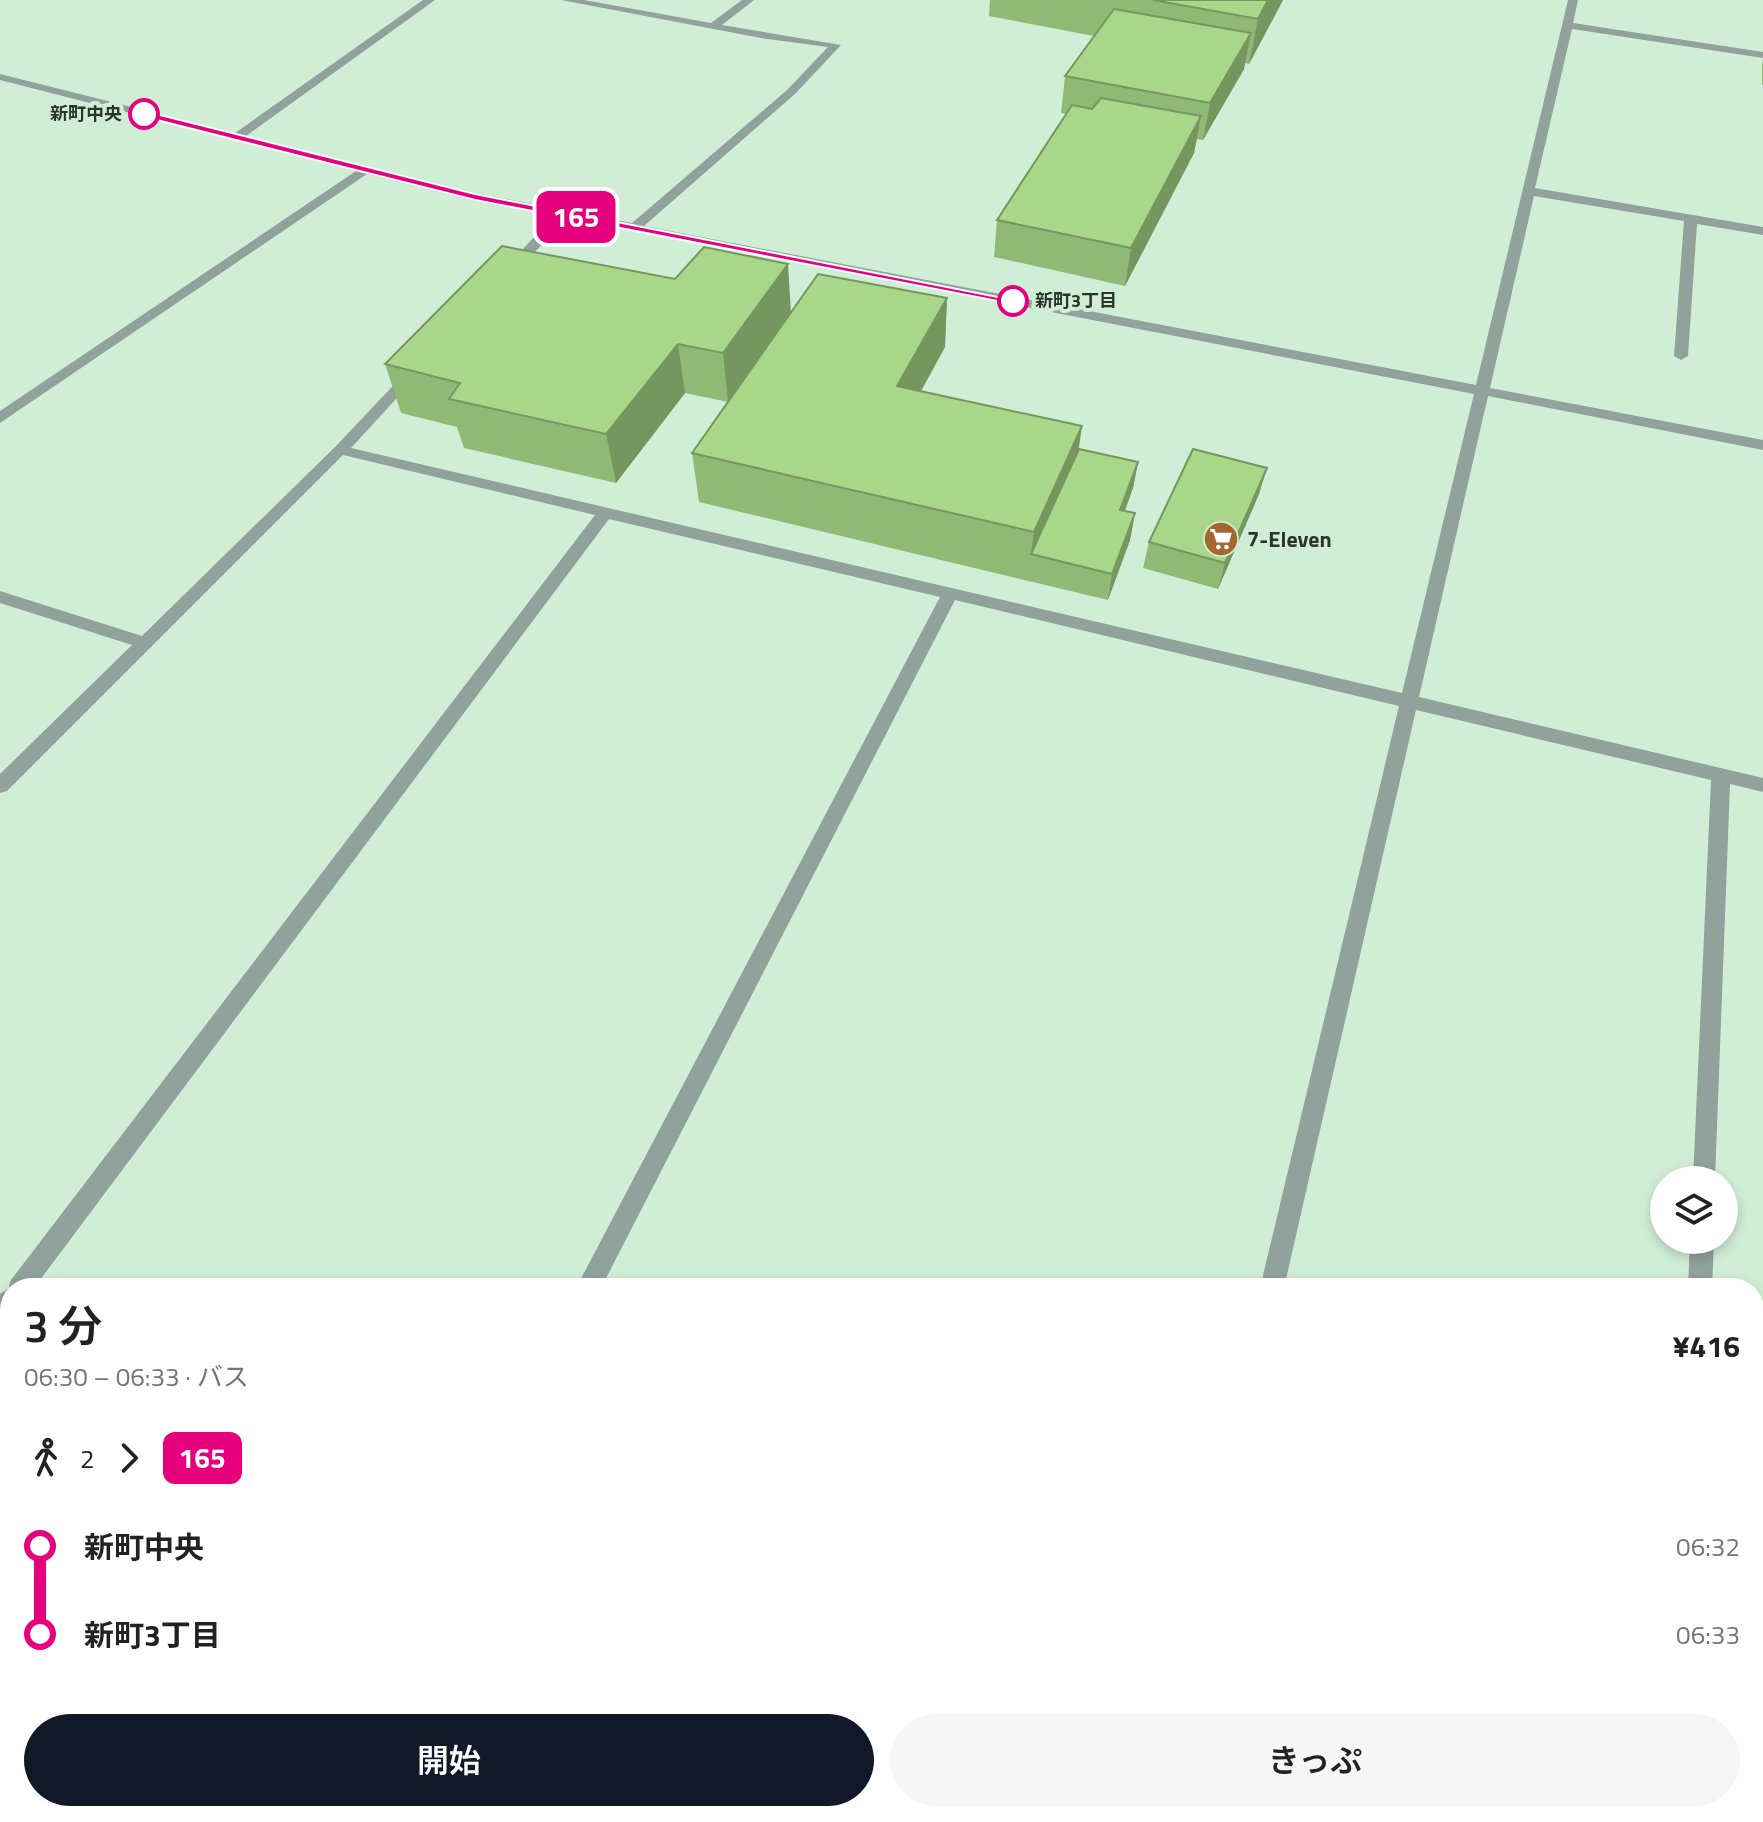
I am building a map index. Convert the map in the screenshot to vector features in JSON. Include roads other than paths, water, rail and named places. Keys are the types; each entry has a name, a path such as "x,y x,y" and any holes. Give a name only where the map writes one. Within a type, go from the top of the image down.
{"street":[{"path":"235,138 430,0"},
{"path":"566,0 836,45 791,92 633,229"},
{"path":"714,26 749,0"},
{"path":"1274,1278 1573,0"},
{"path":"1567,25 1763,55"},
{"path":"0,77 363,171 633,229 1763,445"},
{"path":"0,418 363,171"},
{"path":"1529,191 1763,231"},
{"path":"499,282 563,214"},
{"path":"1681,356 1691,218"},
{"path":"0,786 340,450 425,360"},
{"path":"340,450 1763,785"},
{"path":"27,1278 606,512"},
{"path":"593,1278 950,593"},
{"path":"0,597 145,643"},
{"path":"1705,1166 1721,775"},
{"path":"1700,1278 1701,1254"}],"place":[{"name":"新町中央","path":"144,114"},
{"name":"新町3丁目","path":"1013,301"},
{"name":"7-Eleven","path":"1221,539"}]}
